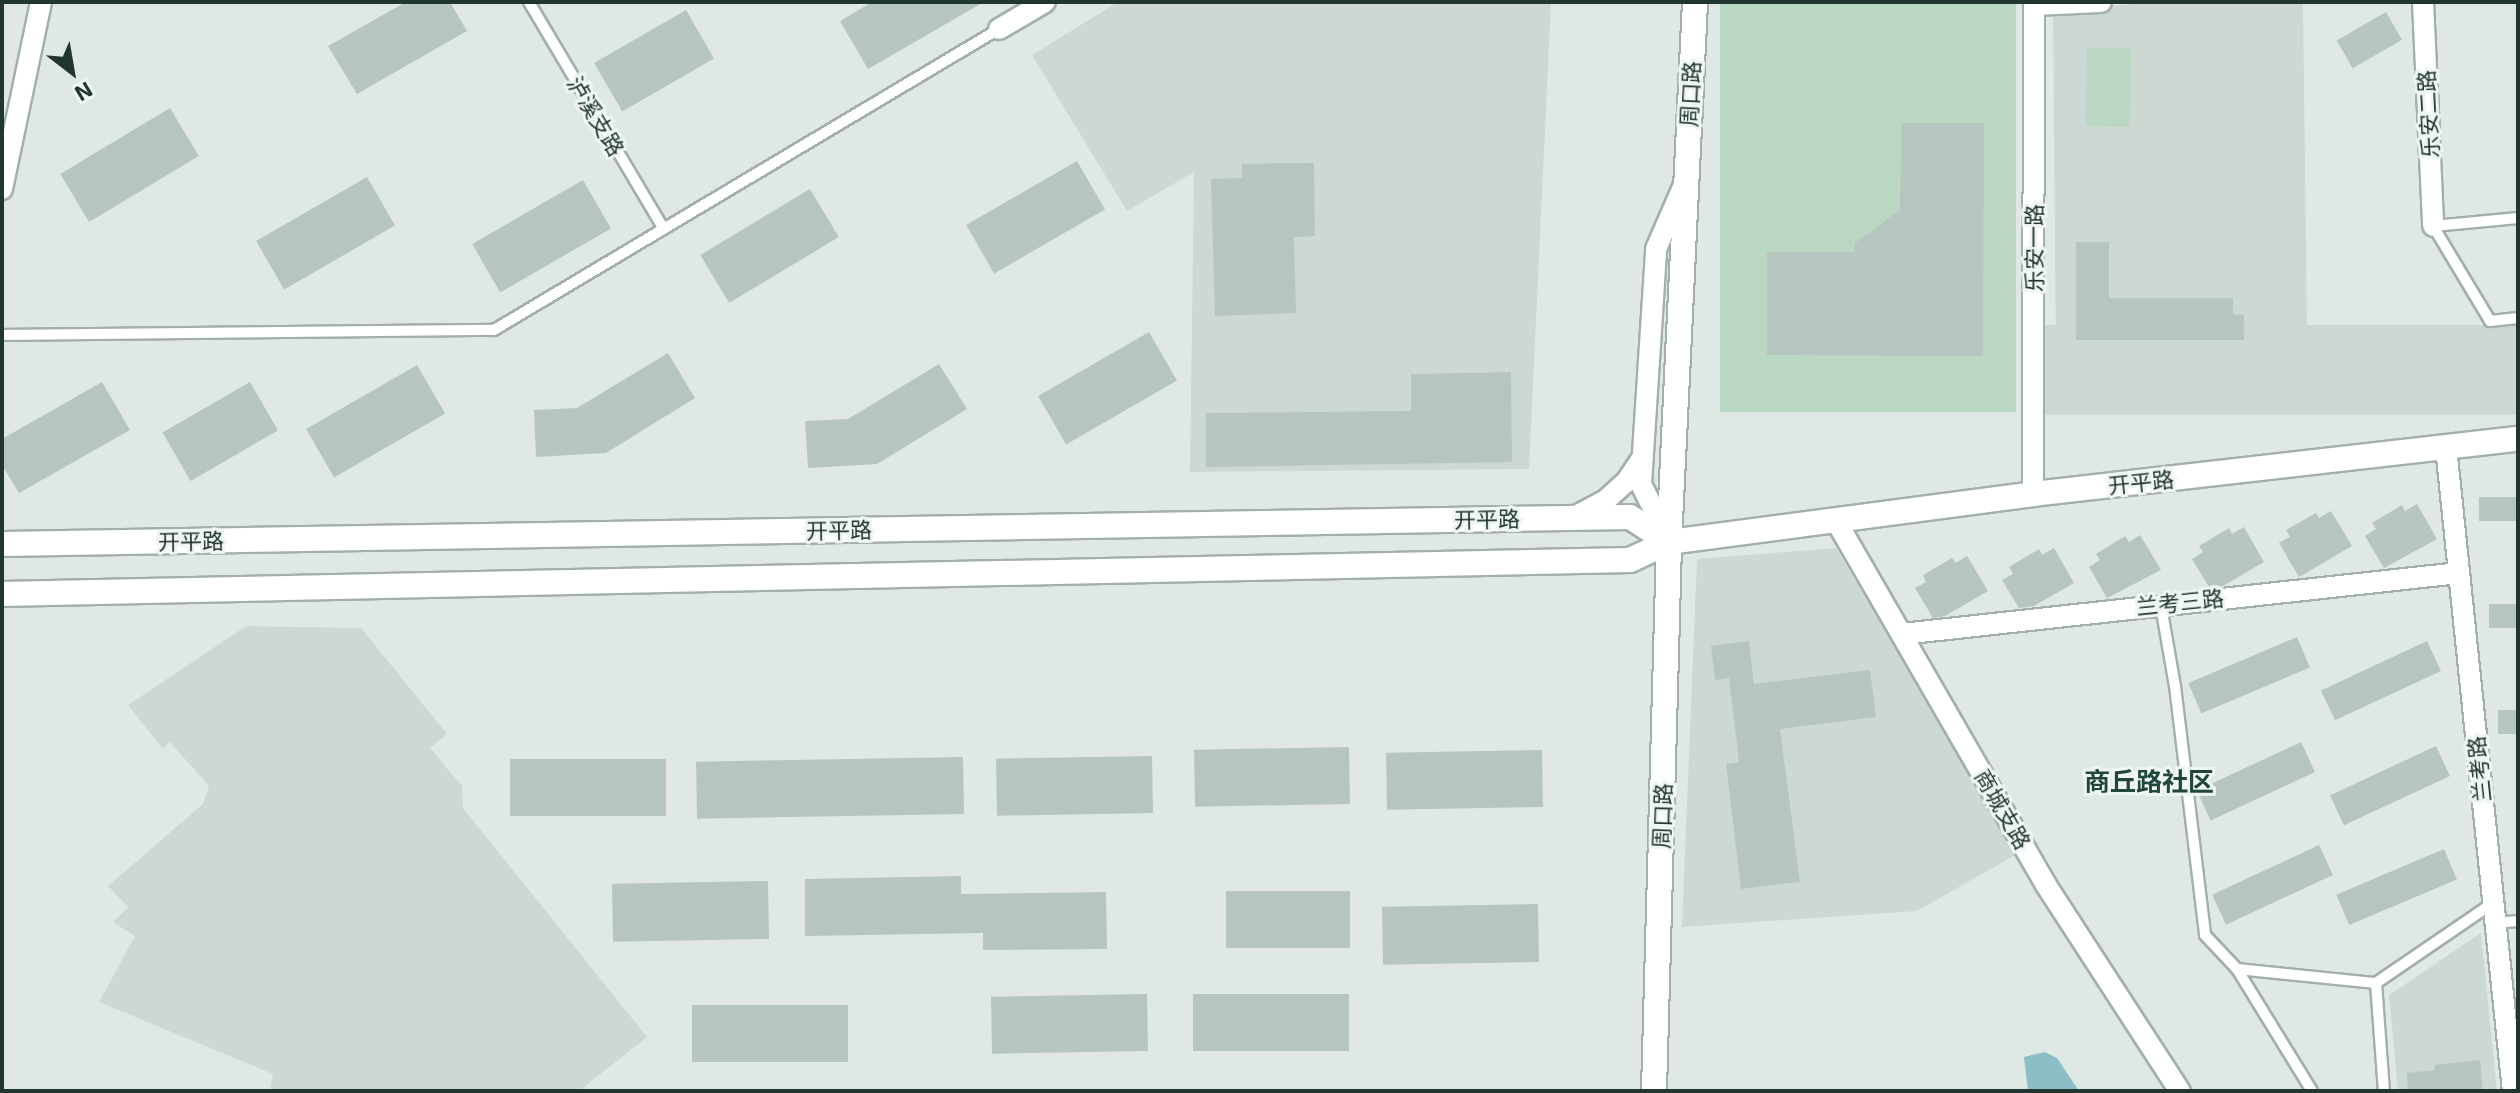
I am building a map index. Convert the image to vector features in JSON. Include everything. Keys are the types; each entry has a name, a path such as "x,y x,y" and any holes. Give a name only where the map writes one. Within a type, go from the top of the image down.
{"main road":[{"name":"周口路","path":"1654,1091 1669,542 1695,2"},
{"name":"开平路","path":"2,594 1630,560 1669,542 2033,494 2518,439"},
{"name":"开平路","path":"2,544 1630,517 1669,542"}],"street":[{"path":"2,189 41,2"},
{"path":"999,29 1045,2"},
{"path":"2034,3 2101,2"},
{"name":"乐安二路","path":"2423,2 2433,226"},
{"name":"乐安一路","path":"2033,494 2034,3"},
{"name":"周口路","path":"1669,542 1641,484 1656,249 1684,185"},
{"name":"兰考路","path":"2446,447 2513,1091"},
{"path":"1571,518 1607,499 1626,482 1643,457"},
{"name":"商城支路","path":"1836,521 2046,885 2180,1091"},
{"name":"兰考三路","path":"1902,634 2161,603 2459,573"}],"lane":[{"name":"泸溪支路","path":"529,2 664,229"},
{"path":"2,335 494,330 999,29"},
{"path":"2518,218 2433,226 2490,321 2518,318"},
{"path":"2161,603 2175,686 2205,935 2237,969 2312,1091"},
{"path":"2237,969 2376,983 2494,913 2518,921"},
{"path":"2376,983 2384,1091"}],"shaded area":[{"path":"1118,2 1551,2 1529,469 1190,472 1194,172 1127,211 1032,55"},
{"path":"2171,2 2303,2 2307,331 2056,361 2053,9"},
{"path":"2044,325 2518,325 2518,415 2044,415"},
{"path":"1836,548 2017,854 1917,911 1682,927 1697,559"},
{"path":"246,626 361,628 447,734 430,748 462,786 463,808 647,1037 579,1091 270,1091 273,1074 99,1002 135,936 113,922 128,907 108,886 203,804 209,786 170,742 163,749 128,705"},
{"path":"2481,933 2497,1091 2398,1091 2389,995"}],"green space":[{"path":"1720,2 2016,2 2016,412 1720,412"},
{"path":"2087,48 2131,49 2130,127 2086,126"}],"water":[{"path":"2045,1052 2057,1058 2079,1091 2028,1091 2024,1057"}],"building":[{"path":"406,2 450,2 467,31 357,94 328,46"},
{"path":"872,2 984,2 868,69 840,21"},
{"path":"686,10 714,58 622,111 594,63"},
{"path":"2386,12 2402,40 2353,68 2337,40"},
{"path":"170,108 199,156 89,222 60,174"},
{"path":"1902,123 1984,123 1983,356 1767,355 1767,252 1854,252 1855,243 1900,210"},
{"path":"1077,161 1105,209 994,273 966,225"},
{"path":"1314,163 1315,236 1294,237 1296,313 1215,316 1211,179 1242,178 1242,164"},
{"path":"367,177 395,225 284,289 256,241"},
{"path":"583,180 611,228 500,292 472,244"},
{"path":"810,189 839,237 729,303 700,255"},
{"path":"2076,242 2109,242 2109,298 2233,298 2233,314 2244,315 2244,340 2076,340"},
{"path":"1149,332 1177,380 1066,444 1038,396"},
{"path":"668,353 695,398 606,453 536,457 534,410 577,408"},
{"path":"939,364 967,409 877,464 808,468 805,421 848,419"},
{"path":"417,365 445,413 334,477 306,429"},
{"path":"1511,372 1512,462 1206,467 1206,413 1411,411 1411,374"},
{"path":"102,382 130,430 19,493 2,465 2,439"},
{"path":"250,382 278,430 191,481 163,432"},
{"path":"2479,497 2518,497 2518,521 2479,521"},
{"path":"2417,504 2437,539 2384,568 2365,536 2376,529 2372,523 2402,505 2405,511"},
{"path":"2331,511 2352,546 2299,577 2279,543 2290,537 2286,530 2316,513 2319,518"},
{"path":"2244,527 2264,562 2223,586 2209,587 2192,559 2203,552 2199,546 2229,528 2232,534"},
{"path":"2140,535 2161,570 2107,598 2089,567 2100,560 2096,554 2125,536 2129,542"},
{"path":"2054,548 2074,583 2034,606 2019,608 2002,580 2013,574 2009,567 2039,549 2042,555"},
{"path":"1967,556 1988,591 1945,616 1933,618 1915,588 1926,582 1923,575 1952,558 1956,563"},
{"path":"2489,604 2518,604 2518,628 2489,628"},
{"path":"2297,637 2310,667 2201,713 2188,683"},
{"path":"1749,641 1754,684 1870,670 1876,717 1780,729 1800,882 1741,889 1726,764 1739,762 1729,678 1715,680 1711,646"},
{"path":"2427,641 2441,671 2335,720 2321,690"},
{"path":"2498,710 2518,710 2518,734 2498,734"},
{"path":"2301,742 2315,772 2211,821 2197,791"},
{"path":"2436,746 2450,776 2344,825 2330,795"},
{"path":"1349,747 1350,804 1195,807 1194,750"},
{"path":"1542,750 1543,807 1387,810 1386,753"},
{"path":"1152,756 1153,813 997,816 996,759"},
{"path":"963,757 964,814 697,819 696,762"},
{"path":"510,759 666,759 666,816 510,816"},
{"path":"2319,845 2333,875 2226,925 2212,895"},
{"path":"2444,849 2457,879 2349,925 2336,895"},
{"path":"961,876 961,894 1106,892 1107,949 983,950 983,933 805,936 805,879"},
{"path":"768,881 769,939 613,942 612,884"},
{"path":"1226,891 1350,891 1350,948 1226,948"},
{"path":"1538,904 1539,962 1383,965 1382,907"},
{"path":"1147,994 1148,1051 992,1054 991,997"},
{"path":"1193,994 1349,994 1349,1051 1193,1051"},
{"path":"692,1005 848,1005 848,1062 692,1062"},
{"path":"2480,1060 2483,1091 2408,1091 2407,1073 2435,1070 2434,1065"}],"district":[{"name":"商丘路社区","path":"2149,781"}]}
